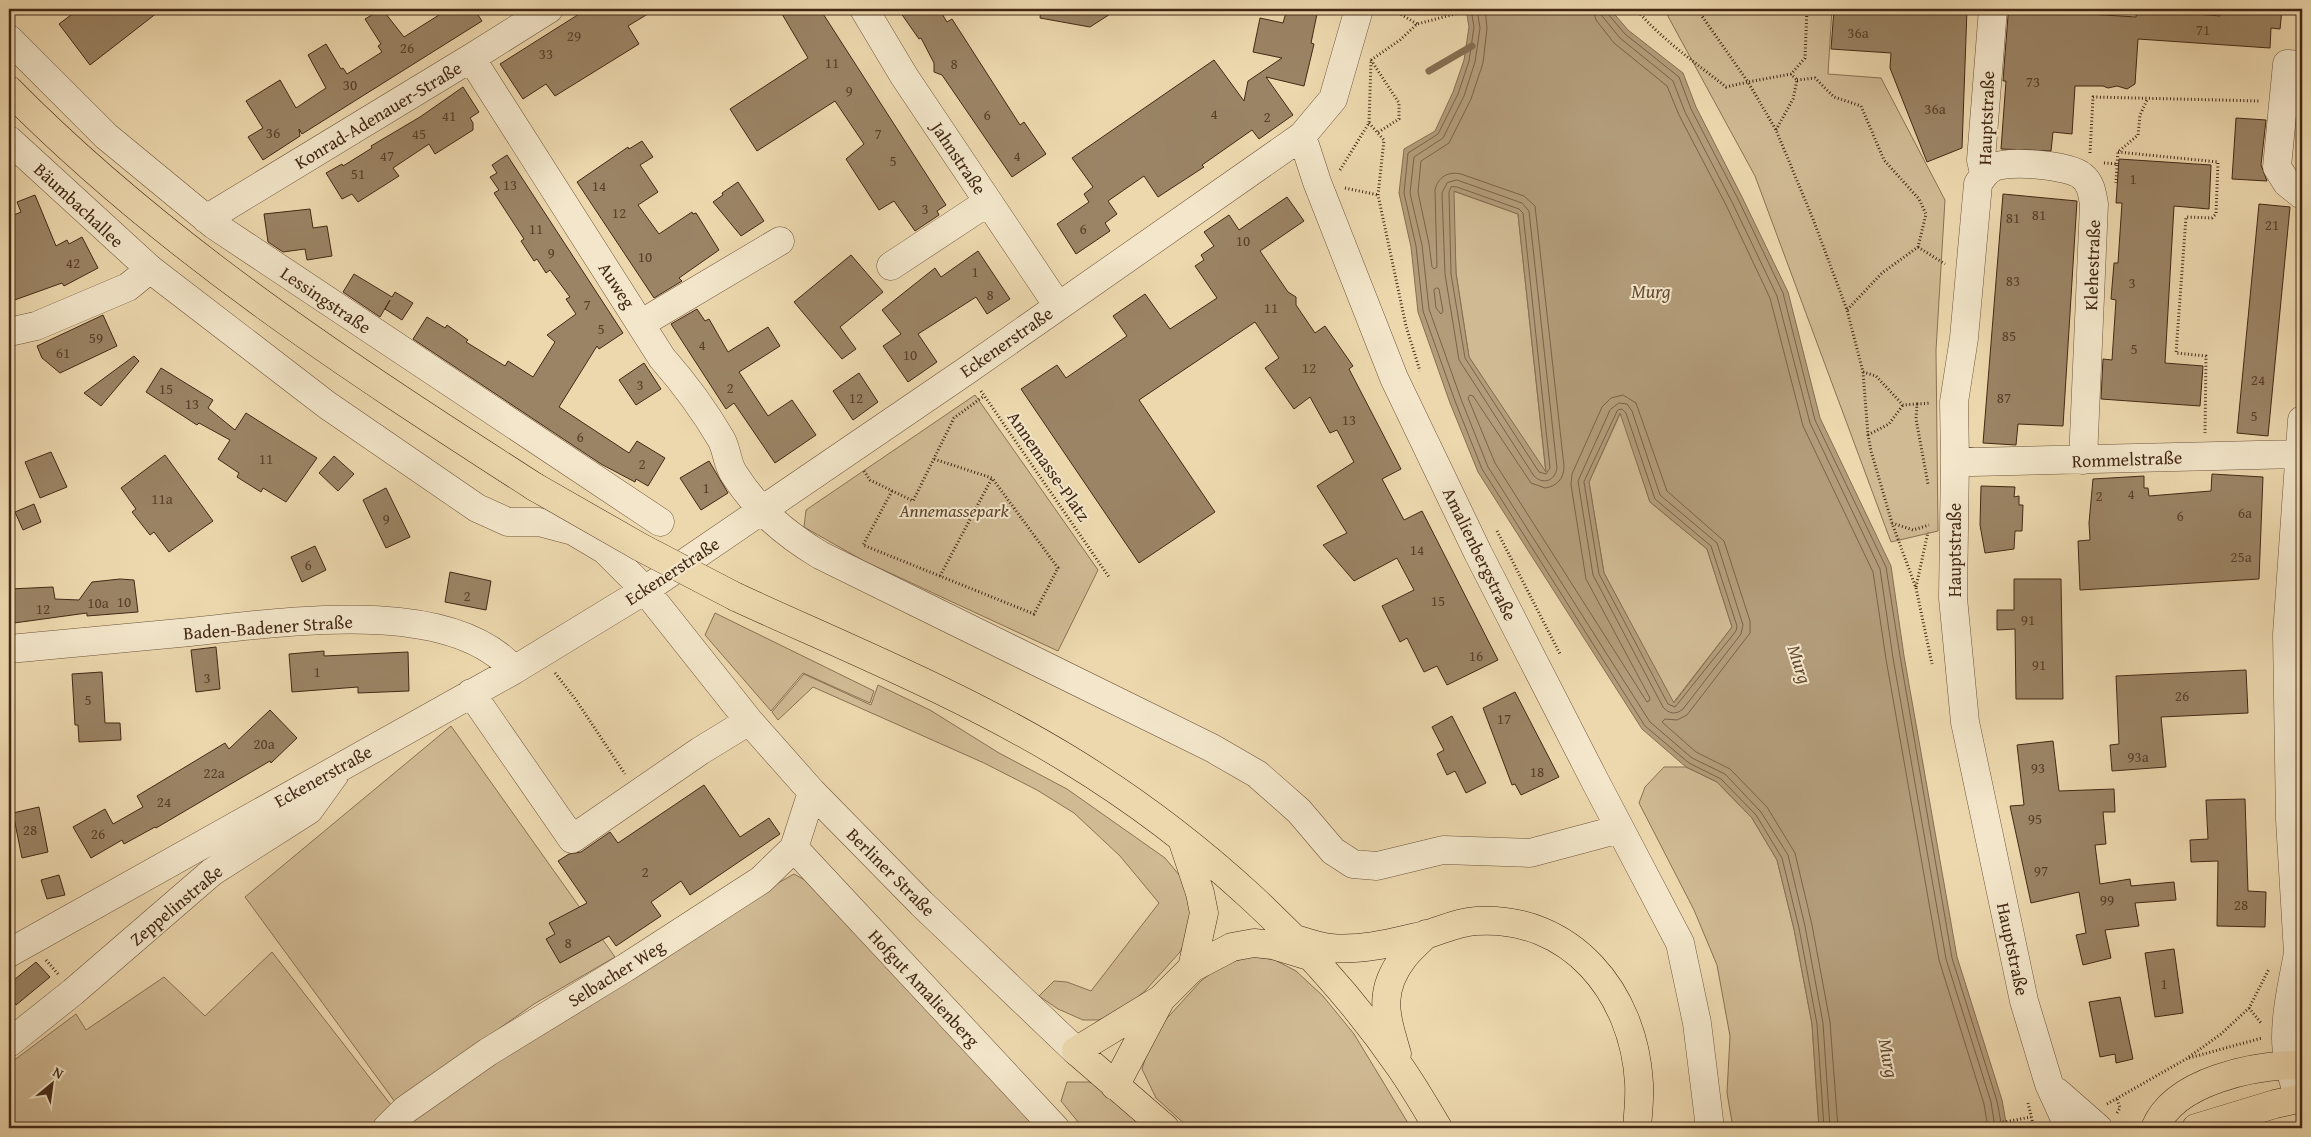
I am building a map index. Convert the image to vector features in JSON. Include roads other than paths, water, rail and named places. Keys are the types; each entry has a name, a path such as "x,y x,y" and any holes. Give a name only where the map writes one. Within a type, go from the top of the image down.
{"main road":[{"path":"9,90 125,198 224,276 324,349 535,487 640,547 736,597 1007,724 1068,759 1118,791 1182,839 1249,896 1299,947 1370,1027 1401,1067 1438,1128"},
{"path":"1182,839 1200,893 1204,913 1192,968"},
{"path":"1076,1051 1161,999 1192,968 1232,947 1254,943 1348,949 1426,934 1475,921 1510,921 1540,930 1571,946 1594,968 1621,1006 1633,1045 1639,1083 1637,1128"},
{"path":"1401,1067 1388,1022 1385,995 1394,972 1405,956 1426,934"},
{"path":"1115,1086 1161,999"},
{"name":"Berliner Straße","path":"1076,1051 1165,1128"},
{"path":"2155,1128 2158,1121 2180,1097 2210,1082 2249,1071 2296,1065"},
{"path":"2196,1128 2274,1104 2300,1099"}],"street":[{"name":"Konrad-Adenauer-Straße","path":"206,219 549,9"},
{"name":"Jahnstraße","path":"864,9 904,76 1058,306"},
{"path":"1302,136 1332,99 1359,9"},
{"name":"Hauptstraße","path":"1993,9 1981,160 1984,173 1978,184 1964,338 1954,402 1956,460 1953,598 1966,722 2024,1001 2049,1084 2069,1128"},
{"name":"Lessingstraße","path":"13,43 106,136 206,219 660,522"},
{"name":"Auweg","path":"471,58 642,323 662,358 682,381 722,440 733,473 762,511 790,537 820,555 1212,748 1257,774 1300,811 1333,851 1353,864 1377,866 1443,850 1530,853 1620,829"},
{"path":"2295,189 2277,167 2287,64 2302,65"},
{"name":"Amalienbergstraße","path":"1302,136 1317,182 1394,378 1483,562 1680,943 1697,1023 1710,1128"},
{"name":"Eckenerstraße","path":"19,947 514,670 645,590 849,451 1302,136"},
{"name":"Bäumbachallee","path":"9,140 150,270"},
{"name":"Klehestraße","path":"1984,173 1995,166 2009,164 2061,168 2082,175 2091,187 2094,204 2083,460"},
{"path":"891,266 988,202"},
{"path":"642,323 780,241"},
{"path":"9,332 36,326 128,287 150,270 327,405 477,508 508,522 539,522 573,531 605,550 645,590"},
{"path":"2300,1099 2296,1065 2286,1039 2288,1014 2300,961 2290,820 2287,634 2302,420"},
{"name":"Rommelstraße","path":"1956,460 1973,462 2299,454"},
{"name":"Berliner Straße","path":"645,590 749,721 812,792 922,904 1076,1051"},
{"name":"Baden-Badener Straße","path":"9,649 323,620 383,620 439,630 480,642 503,657 514,670"},
{"path":"471,693 572,839 749,721"},
{"name":"Zeppelinstraße","path":"9,1043 73,992 212,872 309,810 340,767"},
{"name":"Selbacher Weg","path":"388,1128 405,1110 488,1052 625,968 760,880 794,848 812,792"},
{"name":"Hofgut Amalienberg","path":"794,848 1055,1128"},
{"path":"2049,1084 2098,1128"}],"water":[{"name":"Murg","path":"1466,9 1610,9 1628,30 1683,73 1696,107 1788,292 1820,418 1891,566 1904,656 1957,957 2002,1100 2007,1128 1819,1128 1812,1024 1794,929 1777,860 1752,818 1717,782 1686,767 1642,729 1478,472 1450,403 1418,312 1411,247 1399,193 1404,149 1435,131 1453,92 1464,60 1469,27","holes":["1454,191 1518,214 1546,472 1469,357 1456,273","1620,413 1650,502 1707,549 1732,627 1674,703 1604,573 1589,482"]}],"waterway":[{"path":"1429,71 1472,46"}],"park label":[{"name":"Annemassepark","path":"954,510"}]}
